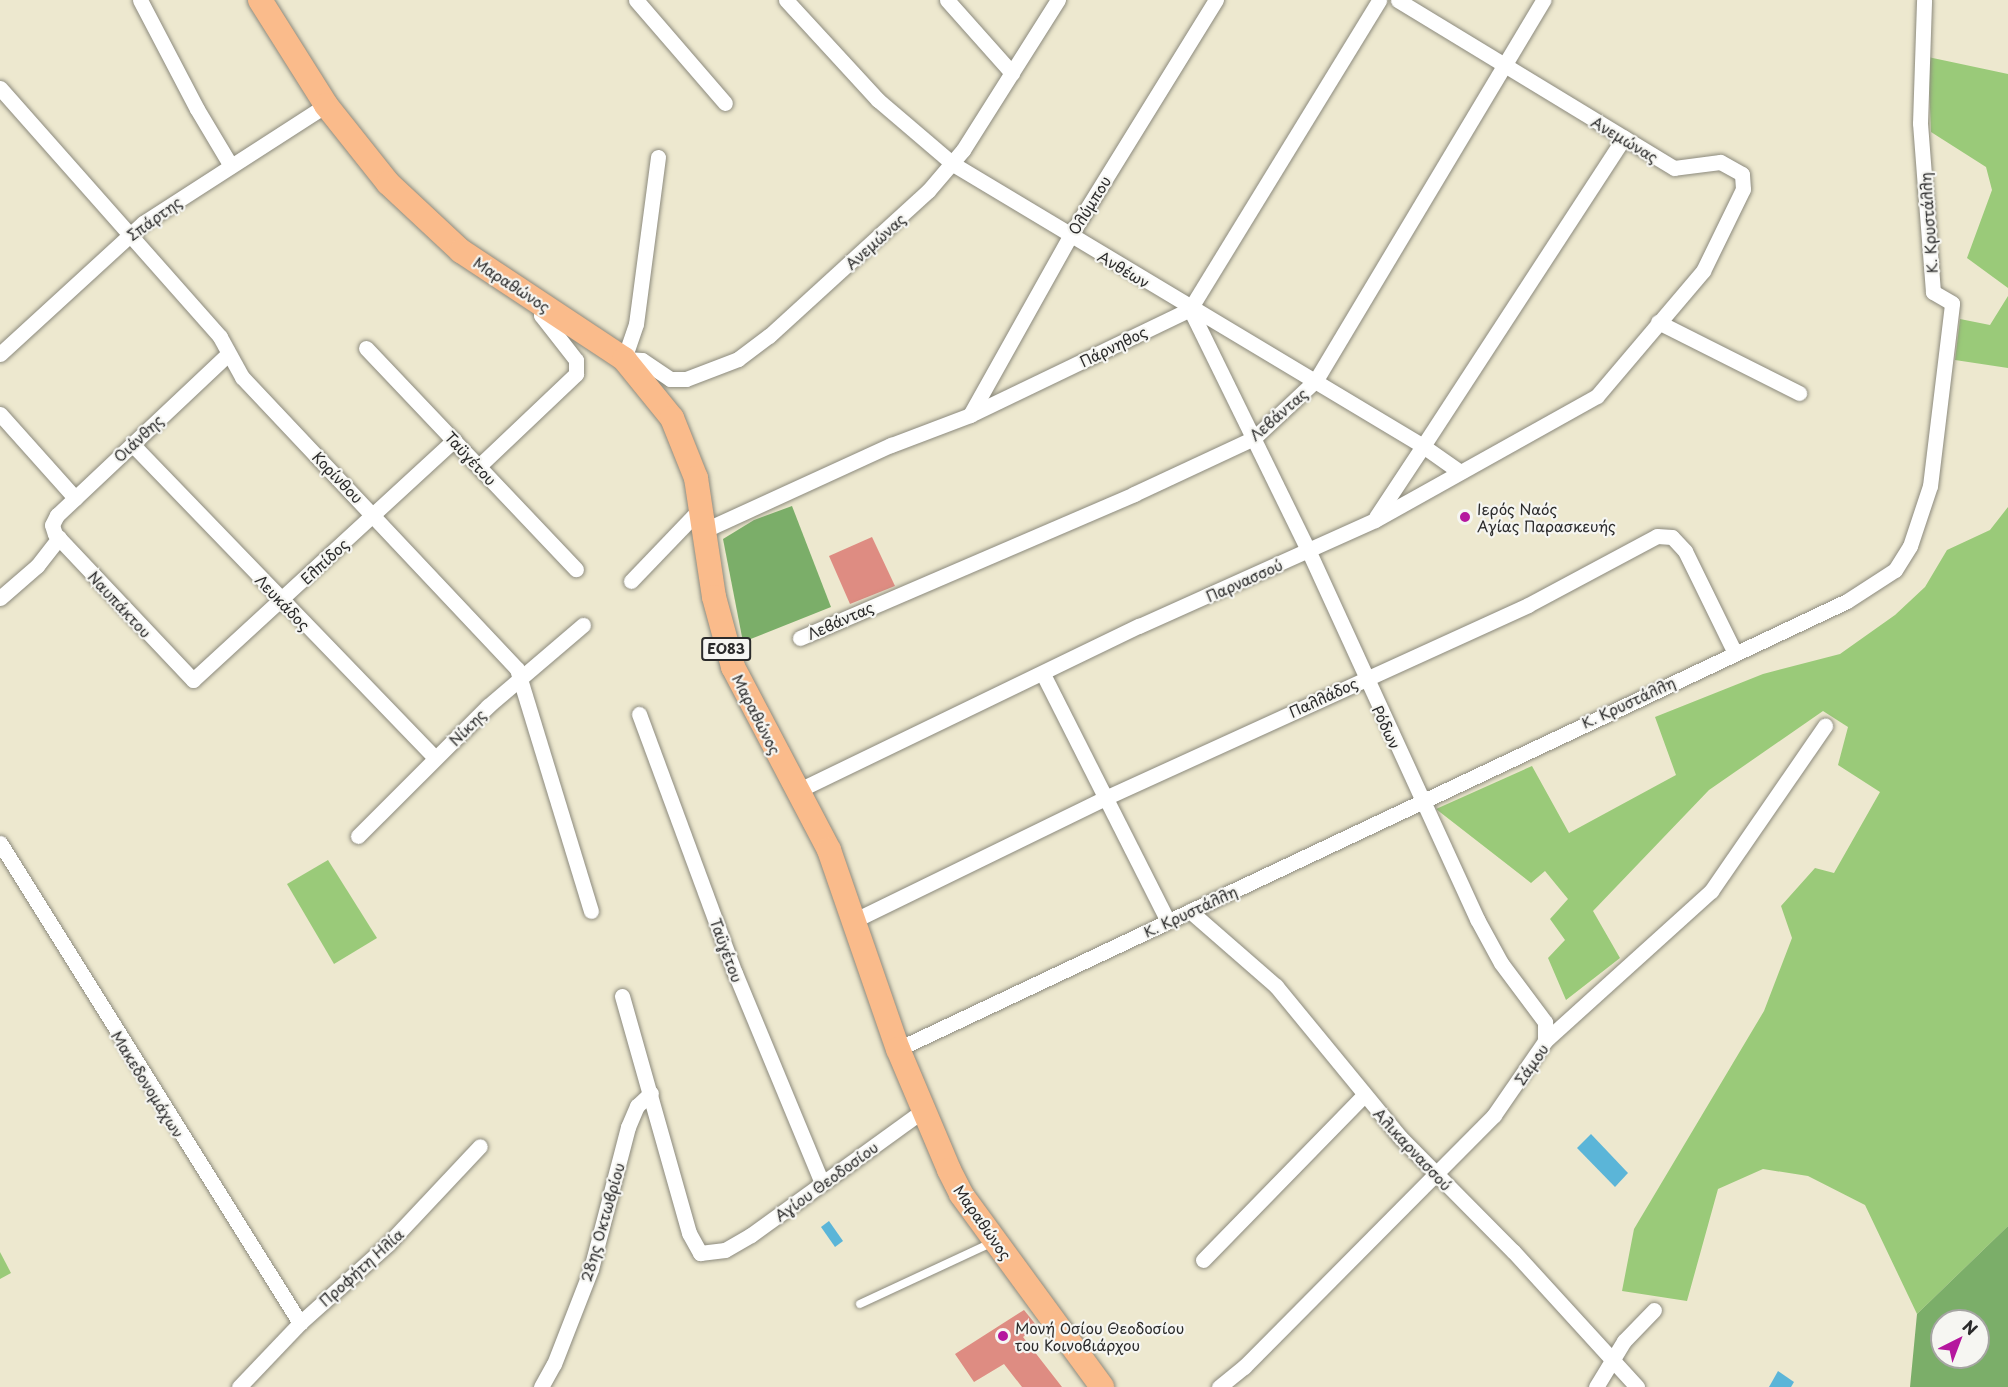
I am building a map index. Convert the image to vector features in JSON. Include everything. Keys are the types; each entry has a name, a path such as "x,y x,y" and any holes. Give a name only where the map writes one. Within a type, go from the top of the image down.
{"main road":[{"name":"Μαραθώνος","path":"260,0 326,105 388,183 436,231 624,359 672,418 686,447 703,518 714,597 727,650 741,687 829,850 898,1049 961,1194 1102,1387"}],"street":[{"path":"140,0 196,109 231,166"},
{"path":"636,0 725,103"},
{"name":"Ανθέων","path":"786,0 878,100 953,164 1190,309 1316,380 1423,446 1460,472"},
{"path":"947,0 1012,73"},
{"name":"Ανεμώνας","path":"624,359 639,359 664,377 680,380 707,374 738,359 854,260 953,164 1058,0"},
{"name":"Ολύμπου","path":"970,415 1070,236 1216,0"},
{"path":"1190,309 1379,0"},
{"name":"Ανεμώνας","path":"1398,0 1674,168 1720,162 1742,174 1743,189 1703,271 1658,322"},
{"name":"Λεβάντας","path":"800,638 1134,494 1254,438 1316,380 1543,0"},
{"name":"Κ. Κρυστάλλη","path":"898,1049 1877,585 1900,564 1920,520 1936,452 1952,303 1933,292 1919,81 1924,0"},
{"name":"Κορίνθου","path":"0,88 220,337 242,377 514,665 521,678 524,699 591,911"},
{"name":"Σπάρτης","path":"0,354 129,235 326,105"},
{"path":"1375,520 1624,138"},
{"path":"624,359 636,324 658,157"},
{"path":"479,466 576,374 576,360 541,315 545,306"},
{"name":"Πάρνηθος","path":"703,518 970,415 1190,309"},
{"name":"Ρόδων","path":"1190,309 1309,552 1477,919 1501,963 1545,1022 1545,1041"},
{"path":"1658,322 1799,393"},
{"name":"Παρνασσού","path":"797,791 1139,626 1309,552 1375,520 1597,396 1658,322"},
{"name":"Ταϋγέτου","path":"366,348 576,570"},
{"name":"Οιάνθης","path":"0,598 37,566 75,498 228,354"},
{"path":"0,414 75,498"},
{"name":"Ελπίδος","path":"193,680 454,440"},
{"name":"Λευκάδος","path":"132,444 435,758"},
{"path":"631,581 703,518"},
{"name":"Ναυπάκτου","path":"55,532 193,680"},
{"name":"Παλλάδος","path":"853,921 1105,798 1528,605 1638,545 1666,534 1679,543 1696,571 1736,653"},
{"name":"Νίκης","path":"358,836 435,758 521,678 583,625"},
{"path":"1042,674 1168,921"},
{"name":"Ταϋγέτου","path":"639,714 735,974 822,1183"},
{"name":"Σάμου","path":"1219,1387 1244,1367 1494,1115 1545,1041 1711,891 1825,726"},
{"name":"Μακεδονομάχων","path":"0,843 300,1323"},
{"name":"Αλικαρνασσού","path":"1190,911 1276,986 1364,1095 1435,1174 1513,1251 1637,1387"},
{"path":"622,996 651,1094"},
{"name":"Αγίου Θεοδοσίου","path":"651,1094 689,1233 700,1253 725,1250 751,1235 925,1109"},
{"name":"28ης Οκτωβρίου","path":"541,1387 554,1364 591,1269 630,1120 637,1106 651,1094"},
{"path":"1203,1260 1364,1095"},
{"name":"Προφήτη Ηλία","path":"239,1387 300,1323 388,1244 480,1146"},
{"path":"1596,1387 1636,1325 1654,1310"}],"lane":[{"path":"860,1304 995,1241"}],"green space":[{"path":"1928,57 2008,74 2008,288 1967,258 1992,190 1986,167 1931,132"},
{"path":"2008,296 2008,368 1955,360 1960,319 1990,325"},
{"path":"792,506 831,607 743,642 723,539 754,520"},
{"path":"2008,507 2008,1226 1917,1314 1865,1205 1808,1176 1763,1169 1718,1189 1687,1301 1622,1291 1634,1229 1764,1011 1792,938 1781,906 1815,868 1834,873 1880,792 1838,765 1848,727 1823,711 1709,790 1593,911 1620,958 1566,1000 1548,958 1565,940 1550,919 1568,899 1545,871 1531,883 1436,809 1532,766 1569,833 1676,775 1655,717 1763,674 1840,654 1895,615 1925,587 1947,550 1990,530"},
{"path":"328,860 377,938 334,964 287,884"},
{"path":"2008,1226 2008,1387 1910,1387 1917,1314"},
{"path":"0,1252 11,1273 0,1279"}],"water":[{"path":"1591,1134 1628,1173 1615,1187 1577,1148"},
{"path":"829,1221 843,1241 835,1247 821,1227"},
{"path":"1778,1371 1794,1382 1791,1387 1769,1387"}],"building":[{"path":"872,537 895,586 850,604 829,556"},
{"name":"Μονή Οσίου Θεοδοσίου του Κοινοβιάρχου","path":"1024,1310 1037,1326 1023,1337 1062,1387 1022,1387 1004,1364 974,1382 955,1354"}],"place":[{"name":"Ιερός Ναός Αγίας Παρασκευής","path":"1465,517"},
{"name":"Μονή Οσίου Θεοδοσίου του Κοινοβιάρχου","path":"1003,1336"}]}
